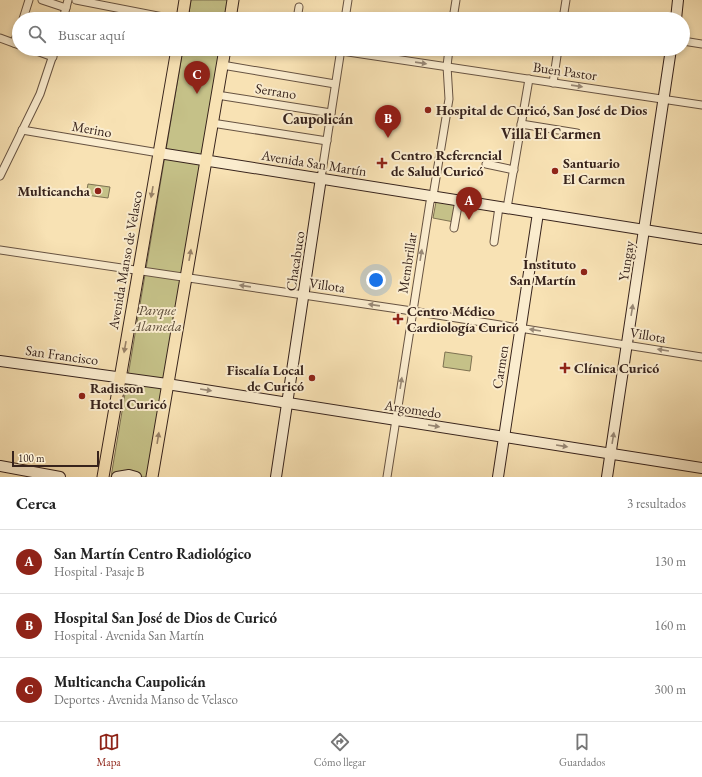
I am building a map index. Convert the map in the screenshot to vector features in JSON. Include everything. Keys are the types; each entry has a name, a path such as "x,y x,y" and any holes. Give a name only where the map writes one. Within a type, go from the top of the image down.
{"main road":[{"path":"183,12 185,0"},
{"path":"231,12 233,0"},
{"name":"Avenida Manso de Velasco","path":"103,477 175,56"},
{"path":"152,477 224,56"}],"street":[{"path":"25,12 29,0"},
{"path":"42,0 66,8"},
{"path":"65,12 68,0"},
{"path":"76,0 137,12"},
{"path":"346,12 348,0"},
{"path":"454,12 456,0"},
{"path":"564,12 566,0"},
{"path":"677,12 678,0"},
{"path":"298,12 299,7"},
{"path":"0,38 12,42"},
{"path":"690,42 702,44"},
{"name":"Chacabuco","path":"276,477 340,56"},
{"name":"Buen Pastor","path":"381,56 702,105"},
{"path":"447,66 448,56"},
{"path":"553,83 557,56"},
{"name":"Yungay","path":"607,477 670,56"},
{"path":"0,176 41,90 53,57"},
{"path":"222,65 335,84"},
{"name":"Membrillar","path":"386,477 430,202 433,196 449,99 447,66"},
{"path":"494,242 514,170 529,79"},
{"name":"Serrano","path":"217,95 331,113"},
{"path":"212,123 327,141"},
{"path":"521,124 577,133"},
{"name":"Merino","path":"22,130 159,153"},
{"name":"Avenida San Martín","path":"159,153 702,239"},
{"path":"486,164 514,170"},
{"path":"454,228 459,200"},
{"name":"Carmen","path":"498,477 538,213"},
{"name":"Villota","path":"0,250 702,356"},
{"name":"San Francisco","path":"0,361 120,378"},
{"name":"Argomedo","path":"120,378 167,384 702,468"},
{"path":"0,466 60,477"},
{"path":"117,477 129,475 136,477"}],"green space":[{"path":"191,0 228,0 226,12 189,12"},
{"name":"Parque Alameda","path":"182,56 219,56 147,477 111,477"},
{"name":"Multicancha","path":"88,184 110,187 108,198 86,195"},
{"path":"436,202 457,204 454,222 433,218"},
{"path":"445,352 472,356 470,371 443,367"}],"place":[{"name":"Multicancha Caupolicán","path":"197,94"},
{"name":"Hospital de Curicó, San José de Dios","path":"428,110"},
{"name":"Hospital San José de Dios de Curicó","path":"388,138"},
{"name":"Centro Referencial de Salud Curicó","path":"382,163"},
{"name":"Santuario El Carmen","path":"555,171"},
{"name":"Multicancha","path":"98,191"},
{"name":"San Martín Centro Radiológico","path":"469,220"},
{"name":"Instituto San Martín","path":"584,272"},
{"name":"Centro Médico Cardiología Curicó","path":"398,319"},
{"name":"Clínica Curicó","path":"565,368"},
{"name":"Fiscalía Local de Curicó","path":"312,378"},
{"name":"Radisson Hotel Curicó","path":"82,396"}],"district":[{"name":"Caupolicán","path":"318,119"},
{"name":"Villa El Carmen","path":"551,134"}]}
